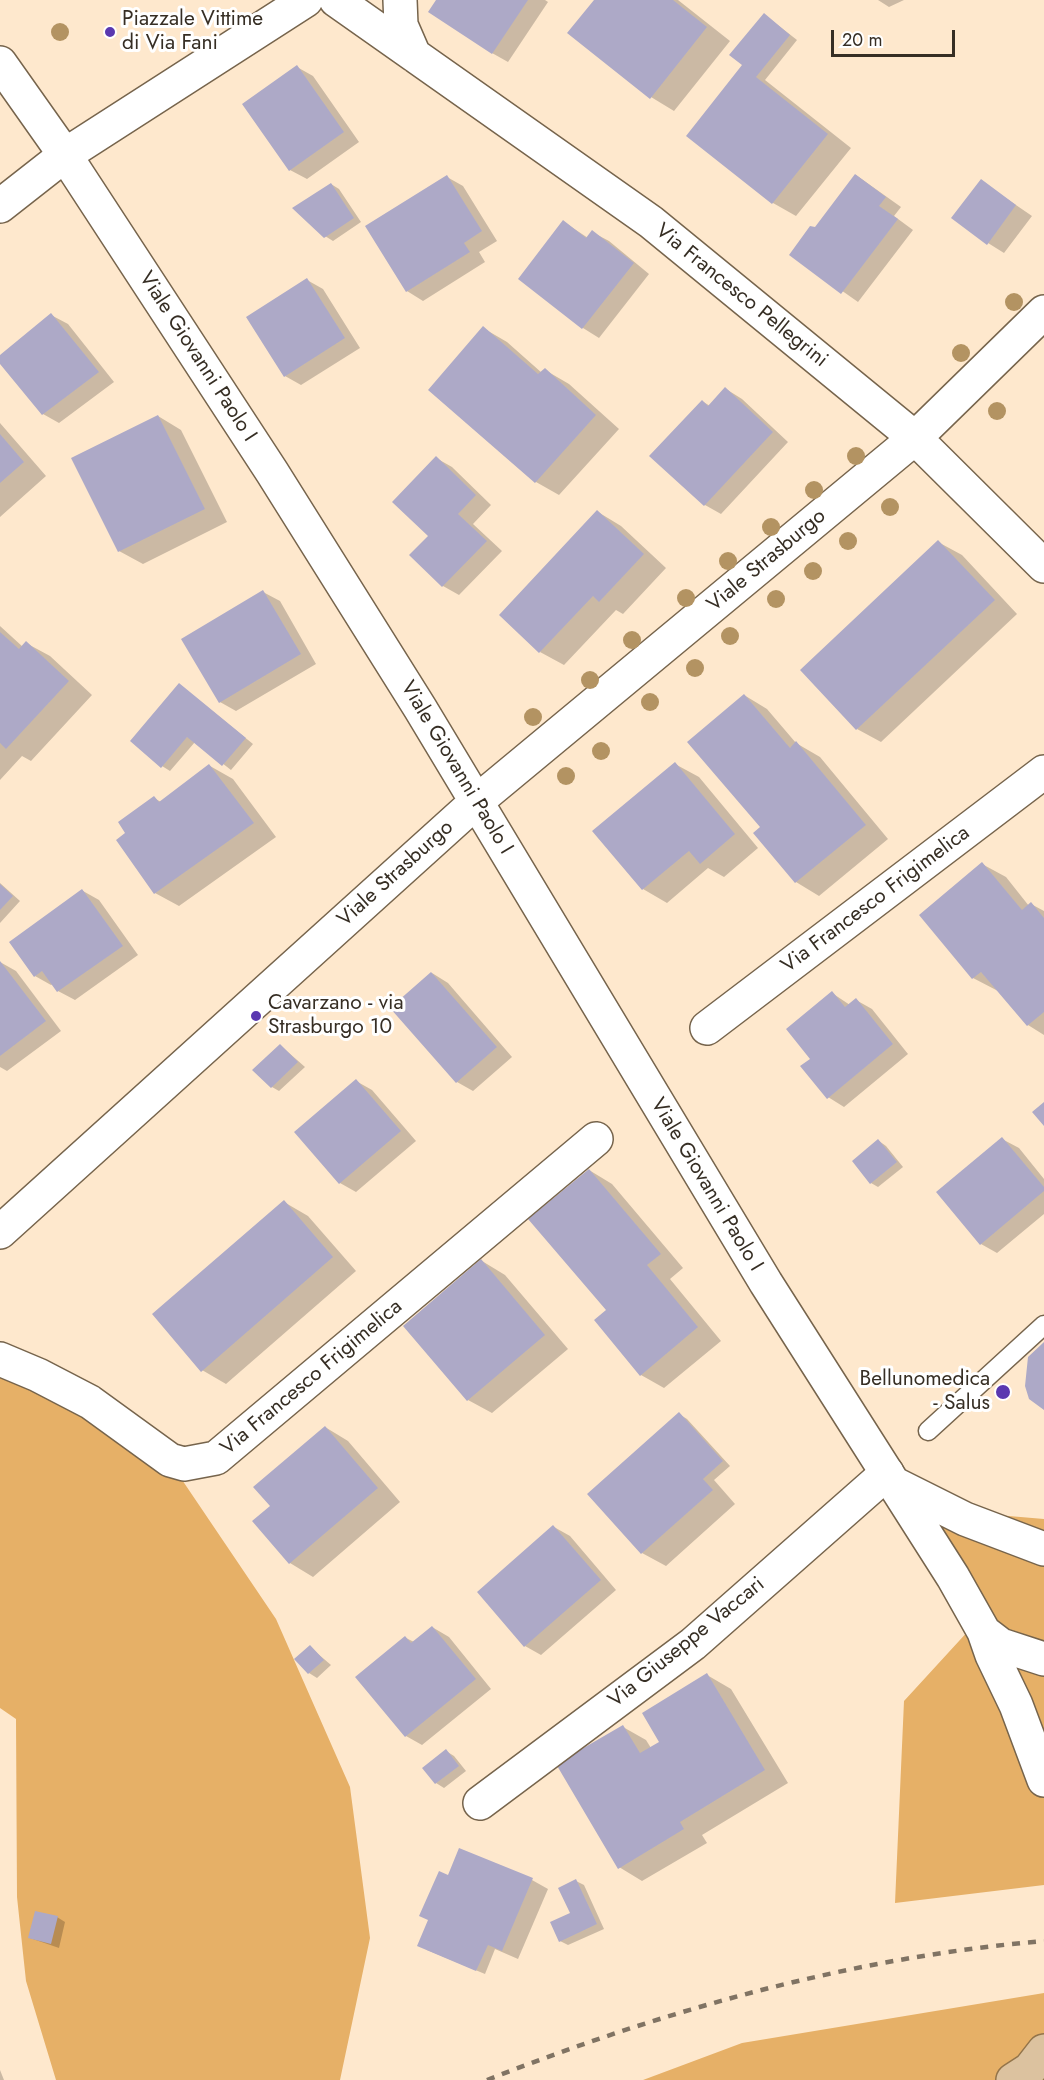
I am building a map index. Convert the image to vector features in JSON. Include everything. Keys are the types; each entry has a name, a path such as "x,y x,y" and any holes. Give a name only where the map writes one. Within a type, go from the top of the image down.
{"main road":[{"path":"1013,2080 1030,2069 1044,2051"}],"street":[{"path":"0,207 65,155 306,0"},
{"name":"Via Francesco Pellegrini","path":"336,0 651,222 915,438 1044,566"},
{"path":"400,0 401,25 414,55"},
{"name":"Viale Giovanni Paolo I","path":"0,63 65,155 272,471 476,802 766,1283 954,1577 984,1632 1001,1645 1044,1659"},
{"name":"Viale Strasburgo","path":"0,1232 476,802 915,438 1044,312"},
{"name":"Via Francesco Frigimelica","path":"707,1028 1044,772"},
{"name":"Via Francesco Frigimelica","path":"0,1359 90,1402 170,1460 184,1464 216,1458 596,1139"},
{"path":"891,1479 964,1519 1044,1549"},
{"name":"Via Giuseppe Vaccari","path":"480,1803 693,1644 891,1479"},
{"path":"984,1632 992,1655 1016,1705 1044,1780"}],"lane":[{"path":"928,1431 1044,1325"}],"shaded area":[{"path":"0,1363 172,1465 276,1619 350,1787 370,1938 340,2080 56,2080 26,1981 17,1897 16,1719 0,1708"},
{"path":"880,1469 950,1511 1044,1519 1044,1885 895,1903 904,1701 970,1629"},
{"path":"1044,1993 1044,2080 643,2080 742,2043"}],"building":[{"path":"436,0 528,0 492,54 428,12"},
{"path":"594,0 673,0 707,27 650,99 567,33"},
{"path":"764,13 790,35 756,77 828,134 772,204 686,136 742,65 729,55"},
{"path":"297,65 344,132 289,171 242,104"},
{"path":"855,174 886,197 879,206 898,219 841,294 789,255 810,226 815,227"},
{"path":"447,175 482,231 464,243 470,252 406,292 365,226"},
{"path":"981,179 1016,205 987,245 951,218"},
{"path":"331,183 354,218 324,238 292,208"},
{"path":"563,220 586,238 592,230 634,263 582,329 518,279"},
{"path":"307,278 345,338 284,377 246,317"},
{"path":"51,313 99,372 42,415 0,364 0,355"},
{"path":"483,326 538,374 545,368 596,415 535,483 428,390"},
{"path":"725,387 773,432 704,506 649,456 702,400 708,406"},
{"path":"158,415 205,509 118,552 71,458"},
{"path":"0,434 24,462 0,483"},
{"path":"436,456 476,495 458,514 487,541 442,587 409,555 428,536 392,502"},
{"path":"597,510 644,554 599,602 593,596 539,653 499,615"},
{"path":"938,540 995,600 856,730 800,670"},
{"path":"263,590 301,654 219,703 181,639"},
{"path":"0,632 19,649 26,641 69,681 6,749 0,743"},
{"path":"179,683 246,738 222,766 187,737 161,768 130,741"},
{"path":"744,694 790,748 796,741 866,825 795,883 753,833 760,827 687,742"},
{"path":"675,762 735,834 700,864 689,851 642,890 592,831"},
{"path":"209,764 254,823 154,894 116,840 125,833 118,822 154,796 159,802"},
{"path":"982,862 1022,910 1031,902 1044,918 1044,1012 1027,1026 981,972 972,979 919,915"},
{"path":"0,884 13,896 0,910"},
{"path":"82,889 123,946 57,992 42,971 34,977 9,942"},
{"path":"0,961 46,1021 0,1056"},
{"path":"431,972 497,1047 456,1083 390,1008"},
{"path":"832,991 845,1007 856,998 893,1044 827,1099 800,1066 810,1059 786,1029"},
{"path":"280,1044 298,1062 271,1088 252,1070"},
{"path":"356,1079 401,1131 339,1184 294,1132"},
{"path":"1044,1102 1044,1126 1032,1112"},
{"path":"1002,1137 1044,1187 1044,1191 980,1245 936,1192"},
{"path":"878,1139 897,1162 870,1184 852,1161"},
{"path":"589,1169 661,1254 647,1265 698,1327 640,1376 594,1320 606,1310 528,1219"},
{"path":"284,1200 333,1257 201,1372 152,1314"},
{"path":"481,1259 545,1335 467,1401 403,1326"},
{"path":"1044,1342 1044,1410 1029,1399 1025,1386 1028,1357"},
{"path":"679,1412 723,1461 703,1479 713,1490 641,1554 587,1494"},
{"path":"325,1426 378,1488 289,1564 252,1521 270,1506 253,1487"},
{"path":"553,1525 601,1580 524,1647 477,1592"},
{"path":"432,1626 476,1679 405,1737 355,1677 405,1636 411,1643"},
{"path":"310,1645 324,1660 308,1674 294,1659"},
{"path":"707,1673 765,1770 680,1822 684,1829 618,1869 556,1764 623,1725 640,1753 659,1742 642,1713"},
{"path":"446,1749 459,1766 435,1784 422,1768"},
{"path":"459,1848 533,1878 502,1951 488,1945 476,1971 417,1946 428,1920 419,1916 439,1871 448,1875"},
{"path":"576,1879 597,1924 559,1942 550,1922 570,1913 558,1888"},
{"path":"35,1911 58,1916 51,1944 28,1938"}],"railway":[{"path":"487,2080 622,2031 761,1990 901,1960 1044,1941"}],"place":[{"name":"Piazzale Vittime di Via Fani","path":"110,32"},
{"name":"Cavarzano - via Strasburgo 10","path":"256,1016"},
{"name":"Bellunomedica - Salus","path":"1003,1392"}]}
